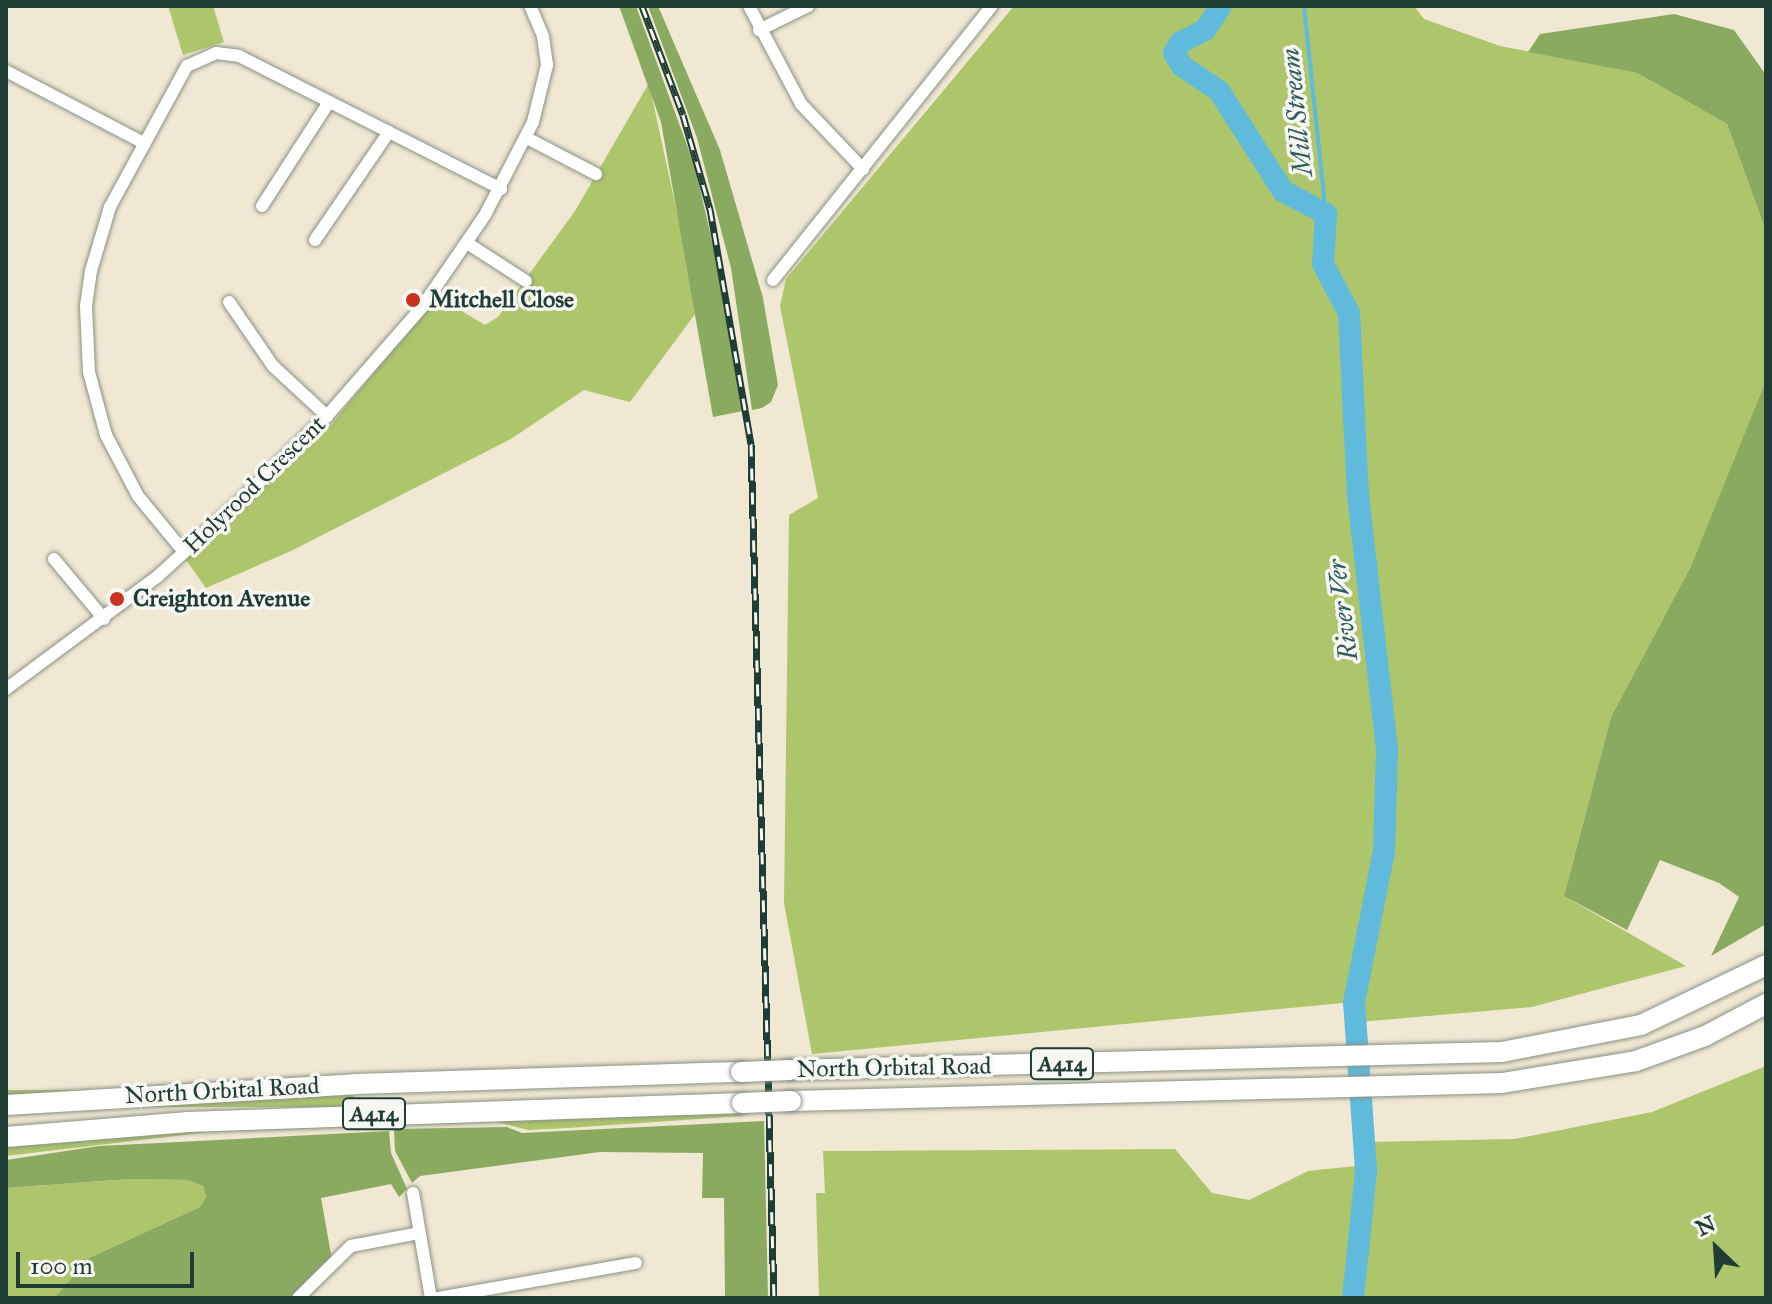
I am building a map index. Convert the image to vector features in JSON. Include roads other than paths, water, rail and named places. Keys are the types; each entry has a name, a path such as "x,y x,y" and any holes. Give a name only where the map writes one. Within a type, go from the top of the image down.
{"highway":[{"name":"North Orbital Road","path":"6,1105 355,1084 1502,1052 1594,1037 1671,1013 1766,965"},
{"name":"North Orbital Road","path":"6,1137 216,1120 791,1101 1502,1083 1597,1069 1672,1049 1766,1004"}],"street":[{"name":"Holyrood Crescent","path":"9,687 104,619 184,552 327,416 422,307 501,189 527,138 547,65 530,6"},
{"path":"749,6 759,30 801,104 863,169"},
{"path":"759,30 808,6"},
{"path":"773,280 992,6"},
{"path":"184,552 138,496 119,463 89,372 91,271 110,207 179,76 205,55 239,56 501,189"},
{"path":"6,71 144,143"},
{"path":"262,206 329,102"},
{"path":"315,240 389,132"},
{"path":"527,138 596,174"},
{"path":"467,243 526,281"},
{"path":"229,302 273,366 327,416"},
{"path":"54,559 104,619"},
{"path":"6,673 9,687"},
{"path":"413,1193 431,1298"},
{"path":"298,1298 351,1246 419,1233"},
{"path":"437,1298 636,1263"}],"waterway":[{"name":"River Ver","path":"1221,6 1205,30 1181,42 1174,53 1182,66 1219,91 1283,191 1326,214 1323,264 1349,313 1358,495 1387,751 1384,851 1354,1002 1366,1171 1353,1298"},
{"name":"Mill Stream","path":"1304,6 1326,214"}],"railway":[{"path":"642,6 683,115 710,209 751,444 774,1298"}],"place":[{"name":"Mitchell Close","path":"413,300"},
{"name":"Creighton Avenue","path":"117,599"}]}
